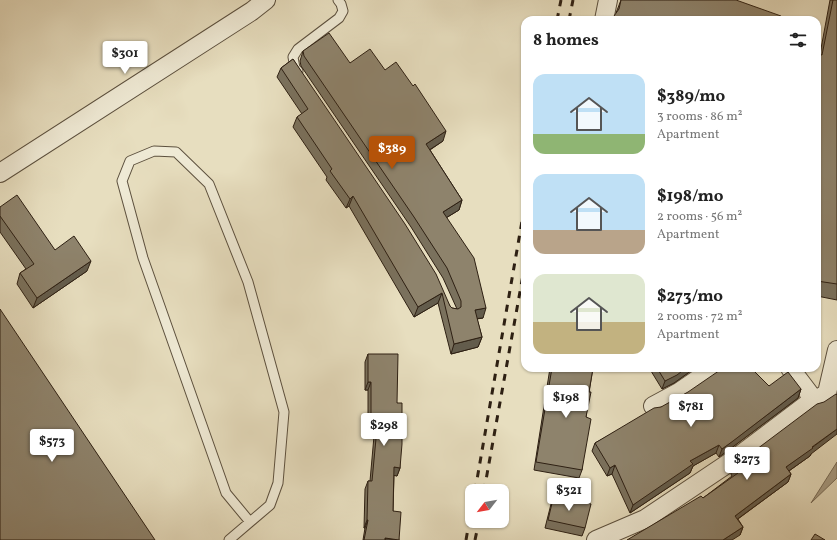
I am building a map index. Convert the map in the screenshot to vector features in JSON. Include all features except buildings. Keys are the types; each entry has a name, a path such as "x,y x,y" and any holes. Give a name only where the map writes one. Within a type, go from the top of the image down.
{"street":[{"path":"0,173 252,11 266,0"},
{"path":"605,16 608,0"},
{"path":"596,540 645,519 736,458 810,402 815,402 828,392 837,350"},
{"path":"653,406 679,392 708,372"},
{"path":"793,372 815,402"}],"lane":[{"path":"304,81 295,68 293,57 298,49 339,18 343,11 342,4 338,0"},
{"path":"229,540 270,505 278,483 284,412 248,282 209,184 176,152 154,151 130,161 122,181 143,258 226,492 250,522"}],"shaded area":[{"path":"837,462 837,478 811,503"}],"railway":[{"path":"558,16 561,0"},
{"path":"570,16 573,0"},
{"path":"476,484 521,227"},
{"path":"485,484 521,286"},
{"path":"466,540 468,528"},
{"path":"475,540 478,528"}]}
